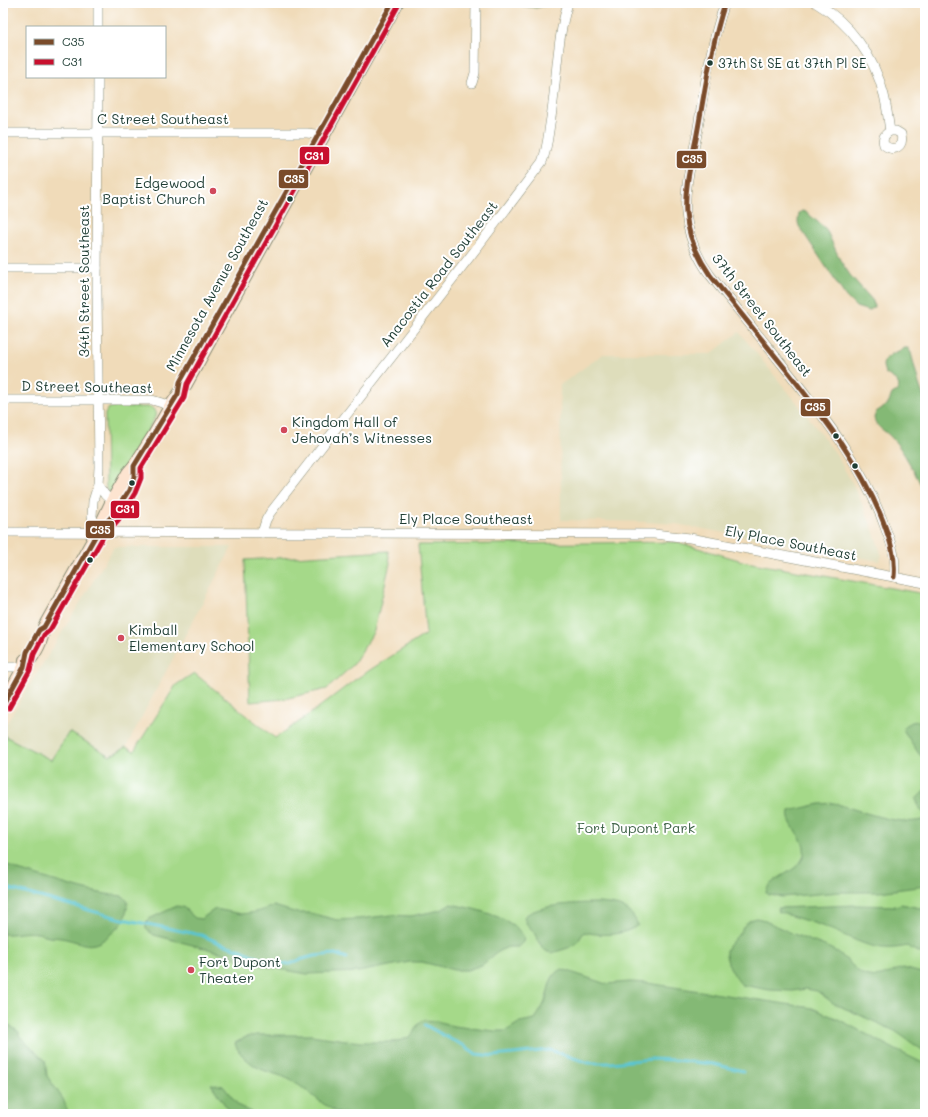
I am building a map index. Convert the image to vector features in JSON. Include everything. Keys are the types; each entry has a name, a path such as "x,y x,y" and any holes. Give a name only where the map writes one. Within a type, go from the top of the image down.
{"main road":[{"name":"Minnesota Avenue Southeast","path":"3,705 24,666 27,652 39,630 44,627 97,533 112,501 128,473 134,466 189,377 392,3"},
{"name":"Minnesota Avenue Southeast","path":"320,135 397,3"},
{"name":"Minnesota Avenue Southeast","path":"97,533 113,515 129,490 134,476 134,466"}],"street":[{"path":"98,3 98,26"},
{"path":"472,83 475,73 476,3"},
{"name":"Anacostia Road Southeast","path":"262,533 270,513 484,240 542,162 552,112 560,37 568,3"},
{"name":"37th Street Southeast","path":"725,3 712,48 688,184 686,213 692,239 699,258 710,275 813,402 851,456 871,493 884,524 895,559 894,577"},
{"path":"816,3 827,9 844,24 866,52 880,81 890,131"},
{"name":"34th Street Southeast","path":"97,533 92,516 93,501 98,485 99,468 97,268 98,78"},
{"name":"C Street Southeast","path":"3,134 307,133 320,135"},
{"path":"3,268 97,268"},
{"name":"D Street Southeast","path":"3,400 155,401 162,402 170,407"},
{"path":"98,485 105,495 112,501"},
{"name":"Ely Place Southeast","path":"3,532 654,534 690,538 925,583"},
{"path":"3,667 24,666"}],"shaded area":[{"path":"739,332 798,404 836,454 855,488 870,522 882,556 879,561 676,524 561,520 560,385 603,354 711,354"},
{"name":"Kimball Elementary School","path":"114,547 232,547 126,747 110,756 69,732 51,761 3,735 3,729"}],"green space":[{"path":"520,3 555,3 536,8 522,6"},
{"path":"802,211 806,212 826,229 840,260 850,275 873,301 874,307 869,311 856,307 846,297 799,226 799,213"},
{"path":"908,348 911,353 925,401 925,492 900,448 890,436 878,426 874,418 876,412 888,404 892,394 897,391 899,386 897,381 885,373 883,366 884,360 892,354"},
{"path":"112,407 150,407 154,410 155,417 116,486 111,492 107,491 106,487 105,414 108,409"},
{"name":"Fort Dupont Park","path":"677,542 746,562 925,594 925,1114 3,1114 3,735 51,760 69,732 110,756 126,747 134,751 176,685 194,673 275,738 302,720 356,679 426,634 418,545"},
{"path":"388,551 390,563 374,631 354,664 327,689 284,699 250,702 245,560"},
{"path":"925,720 925,760 919,754 903,727 912,722"},
{"path":"925,790 925,815 919,807 916,799"},
{"path":"834,803 896,820 912,821 925,819 925,886 879,892 840,892 782,897 769,895 766,893 772,883 797,866 802,860 804,854 802,842 790,821 789,811 820,804"},
{"path":"3,862 21,871 71,886 123,896 128,901 124,919 116,929 104,939 93,944 47,937 38,933 28,932 3,934"},
{"path":"451,904 492,914 502,919 518,930 524,937 523,942 518,947 508,947 499,951 482,965 467,970 454,970 422,962 410,962 358,972 307,974 242,961 227,954 154,935 146,929 146,922 149,919 177,906 183,907 195,918 201,919 215,909 242,914 256,912 274,906 297,913 310,913 337,920 392,915 411,916 441,910"},
{"path":"571,904 612,904 622,907 631,913 638,925 632,929 612,934 584,932 577,943 568,948 552,953 543,949 533,931 526,923 524,917 539,909 549,907"},
{"path":"901,904 925,909 925,952 919,953 907,946 895,948 875,947 856,941 822,926 779,912 778,908 856,905 895,906"},
{"path":"756,918 834,950 864,975 874,977 903,968 925,974 925,1052 895,1031 833,1003 817,991 806,989 793,991 770,990 742,985 730,967 726,957 726,952 728,946 745,925"},
{"path":"562,969 606,984 630,982 647,983 812,1008 838,1019 925,1064 925,1114 341,1114 328,1107 292,1081 255,1066 240,1053 235,1043 246,1037 257,1035 311,1035 360,1042 390,1042 402,1040 411,1036 419,1023 423,1020 437,1021 453,1026 506,1031 520,1022 535,1019 545,1002 554,974"},
{"path":"3,1021 19,1032 19,1035 27,1044 45,1060 47,1076 63,1099 69,1114 3,1114"},
{"path":"211,1084 223,1086 239,1106 256,1114 231,1114"}],"waterway":[{"path":"3,887 118,918 201,935 222,944 242,950 261,959 275,963 290,964 314,956 335,954 347,958"},
{"path":"425,1025 465,1046 476,1054 494,1056 550,1050 589,1063 610,1063 651,1059 675,1060 713,1064 743,1071"}],"transit line":[{"name":"C35","path":"3,705 24,667 27,652 39,630 44,627 97,533 113,515 129,490 134,477 134,466 178,394 180,382 392,3"},
{"name":"C35","path":"725,3 712,52 687,183 686,213 691,238 701,261 710,275 829,425 853,462 874,500 886,528 893,556 894,577"},
{"name":"C31","path":"9,708 30,670 34,654 44,635 50,630 103,537 119,519 135,493 141,478 141,468 184,398 187,384 398,6"}],"place":[{"name":"37th St SE at 37th Pl SE","path":"710,63"},
{"name":"Edgewood Baptist Church","path":"213,191"},
{"name":"Kingdom Hall of Jehovah’s Witnesses","path":"284,430"},
{"name":"Kimball Elementary School","path":"121,638"},
{"name":"Fort Dupont Theater","path":"191,970"}]}
